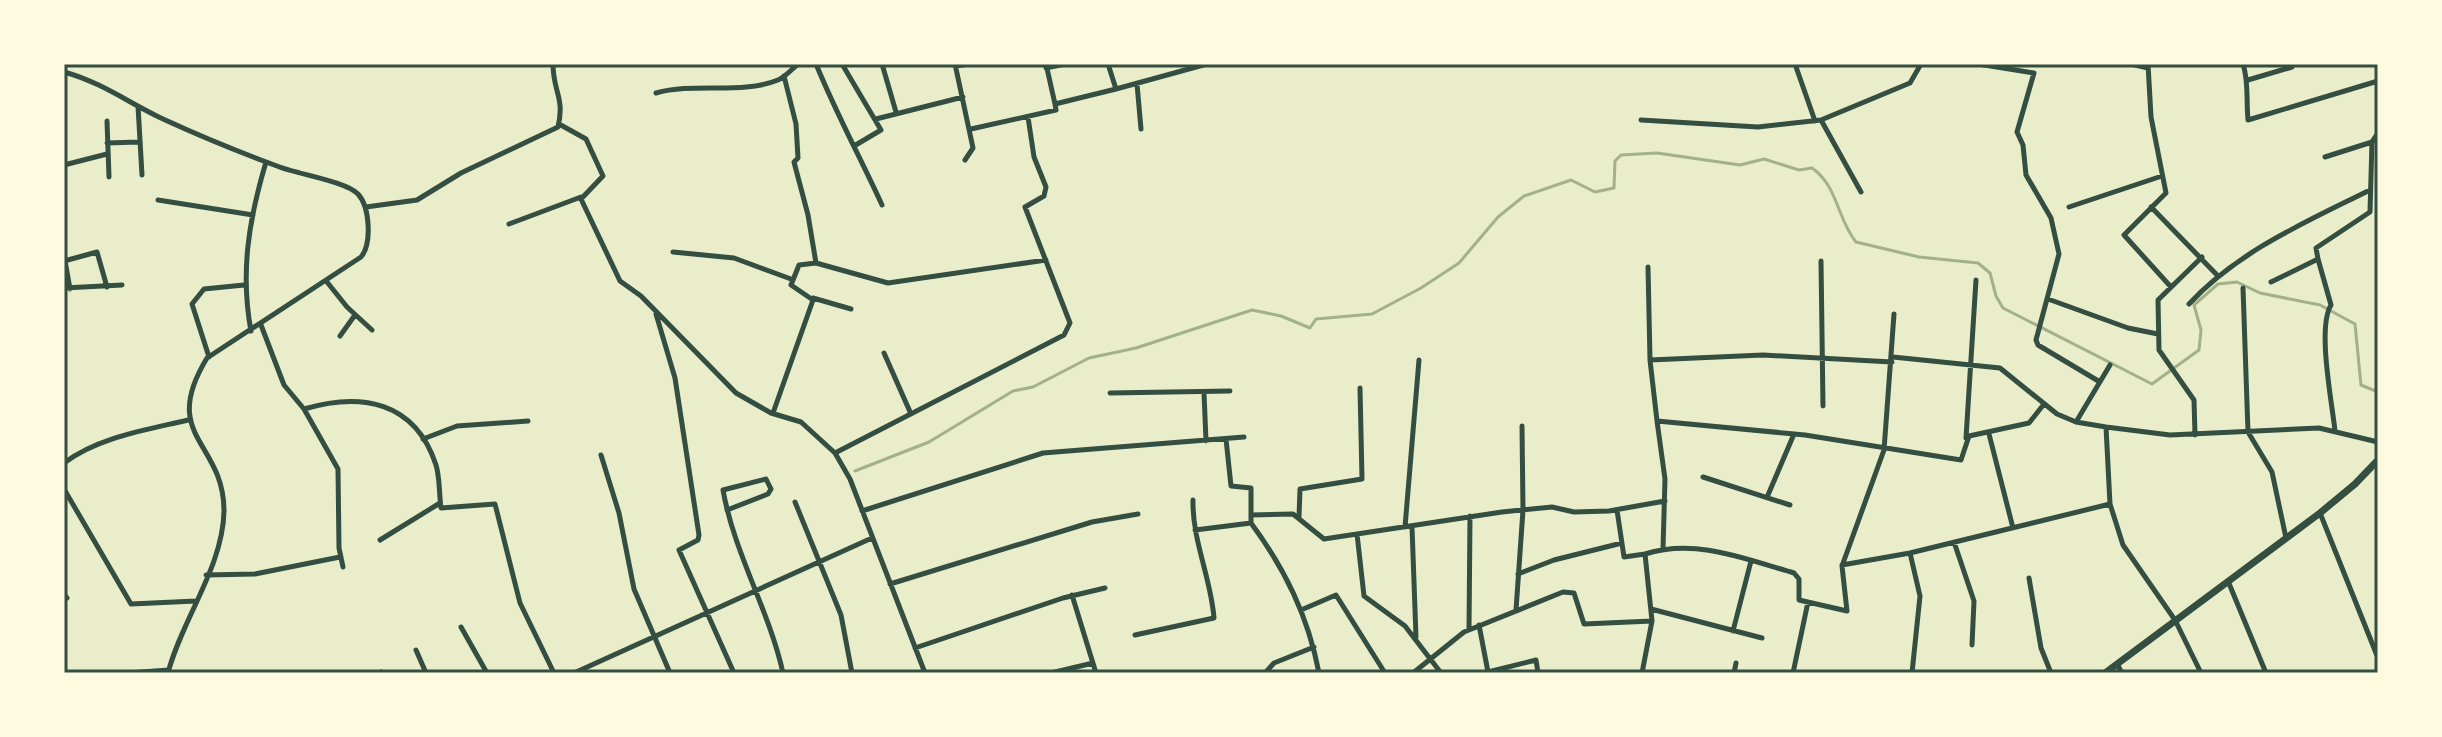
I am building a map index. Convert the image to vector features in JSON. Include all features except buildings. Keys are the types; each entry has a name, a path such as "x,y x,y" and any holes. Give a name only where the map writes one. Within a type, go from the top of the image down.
{"main road":[{"path":"2105,673 2320,513 2377,464"}],"street":[{"path":"553,64 552,81 563,106 559,124"},
{"path":"656,93 692,86 762,84 784,76 798,64"},
{"path":"816,64 844,131 882,205"},
{"path":"842,64 876,119 880,132 854,146"},
{"path":"882,64 896,112"},
{"path":"965,160 973,148 956,65 969,64"},
{"path":"971,129 1056,110 1046,66 1065,64"},
{"path":"1108,64 1116,89"},
{"path":"1055,104 1207,64"},
{"path":"1795,64 1818,121 1861,192"},
{"path":"1641,120 1758,127 1818,121 1910,83 1921,64"},
{"path":"1978,64 2034,73 2017,132 2023,145 2026,175 2051,218 2059,254 2038,331 2038,345 2100,382"},
{"path":"2131,64 2148,66 2151,117 2166,193 2125,233 2125,238 2171,287"},
{"path":"2243,64 2248,80 2245,95 2248,120 2378,81"},
{"path":"2248,80 2279,68 2292,67"},
{"path":"64,72 111,89 163,119 266,162 348,187 366,207 365,252 327,282 209,357 194,380 188,420 220,476 224,512 218,548 168,672 127,673"},
{"path":"784,76 796,124 798,158 794,162 816,263"},
{"path":"1137,84 1141,129"},
{"path":"876,119 963,97"},
{"path":"138,105 142,175"},
{"path":"835,453 1064,335 1070,323 1025,207 1044,196 1046,187 1034,157 1028,117"},
{"path":"107,121 109,177"},
{"path":"509,224 582,197 603,176 586,139 559,124"},
{"path":"366,207 417,200 461,173 559,124"},
{"path":"2335,431 2326,313 2331,305 2316,248 2370,212 2372,142 2378,133"},
{"path":"107,143 139,142"},
{"path":"2325,157 2372,142"},
{"path":"64,165 107,154"},
{"path":"251,331 244,285 245,249 266,162"},
{"path":"2069,207 2162,176"},
{"path":"2189,304 2218,276 2275,238 2370,190"},
{"path":"582,197 614,275 736,393 773,413 801,422 835,453 862,511 925,673"},
{"path":"158,200 253,215"},
{"path":"2151,207 2218,276"},
{"path":"107,287 97,252 64,261 67,289 107,287 122,285"},
{"path":"673,252 734,258 791,279"},
{"path":"2195,435 2194,400 2159,350 2158,300 2202,257"},
{"path":"2271,282 2318,259"},
{"path":"851,309 813,298 791,285 799,265 816,263 888,283 1046,260"},
{"path":"1821,261 1823,406"},
{"path":"1648,267 1650,360 1665,501 1663,549"},
{"path":"1657,421 1794,434 1961,460 1966,453 1976,280"},
{"path":"327,282 372,330"},
{"path":"209,357 192,304 204,289 244,285"},
{"path":"2243,288 2248,432 2272,472 2286,538"},
{"path":"773,413 813,298"},
{"path":"2048,298 2128,328 2158,334"},
{"path":"655,312 675,378 699,535 698,540 679,550 734,673"},
{"path":"1617,510 1624,557 1688,547 1715,550 1798,575 1796,596 1847,611 1842,566 1884,450 1894,314"},
{"path":"340,336 355,315"},
{"path":"261,325 284,385 304,409 338,469 340,557 343,567"},
{"path":"884,353 911,414"},
{"path":"1650,360 1823,357 1971,364 2000,368 2044,404 2076,422 2195,435 2319,428 2378,442"},
{"path":"1416,638 1408,527 1419,360"},
{"path":"2076,422 2110,365"},
{"path":"1299,518 1300,489 1362,479 1360,388"},
{"path":"1110,393 1230,391"},
{"path":"1204,393 1206,441"},
{"path":"304,409 333,400 358,399 407,417 423,439 436,466 441,508 495,504 520,603 554,673"},
{"path":"1966,438 2029,423 2044,404"},
{"path":"64,463 99,445 188,420"},
{"path":"423,439 461,425 528,421"},
{"path":"1516,610 1523,510 1522,426"},
{"path":"2106,427 2110,504 2123,545 2175,620 2201,673"},
{"path":"1768,495 1794,434"},
{"path":"1989,434 2013,528"},
{"path":"862,511 1043,453 1244,437"},
{"path":"1226,439 1231,486 1251,488 1251,523 1268,543 1301,610 1319,673"},
{"path":"601,455 619,513 634,589 652,638 670,673"},
{"path":"1703,477 1768,495 1790,505"},
{"path":"727,510 770,492 766,479 724,488 727,510 775,636 783,673"},
{"path":"64,489 131,604 196,601"},
{"path":"1135,635 1214,618 1194,530 1193,500"},
{"path":"1251,515 1284,512 1299,518 1319,537 1523,510 1617,510 1665,501"},
{"path":"795,502 841,615 852,673"},
{"path":"380,540 440,503"},
{"path":"1842,566 1910,553 2110,504"},
{"path":"2320,513 2378,658"},
{"path":"890,584 1092,522 1138,514"},
{"path":"1469,630 1470,516"},
{"path":"1194,530 1251,523"},
{"path":"1357,534 1364,596 1416,638 1441,673"},
{"path":"574,673 872,538"},
{"path":"1954,542 1974,601 1972,645"},
{"path":"1518,574 1554,560 1622,543"},
{"path":"1910,553 1920,596 1912,673"},
{"path":"1642,673 1652,621 1645,554"},
{"path":"206,575 255,574 340,557"},
{"path":"1733,631 1751,561"},
{"path":"2029,578 2041,648 2051,673"},
{"path":"2228,581 2266,673"},
{"path":"915,648 1072,595 1105,588"},
{"path":"1413,673 1469,630 1571,591 1584,624 1652,621"},
{"path":"1072,595 1096,673"},
{"path":"1301,610 1336,595 1385,673"},
{"path":"1793,673 1808,602"},
{"path":"1651,609 1762,638"},
{"path":"1479,625 1488,672 1536,660 1538,673"},
{"path":"461,627 487,673"},
{"path":"1265,673 1274,663 1314,647"},
{"path":"416,650 426,673"},
{"path":"1051,673 1093,663"},
{"path":"1734,673 1736,663"},
{"path":"2117,664 2122,673"}],"waterway":[{"path":"855,471 929,442 1013,391 1033,387 1089,358 1136,348 1252,310 1281,316 1310,328 1316,319 1372,314 1459,263 1498,217 1524,196 1571,180 1595,192 1614,188 1615,161 1621,155 1657,153 1740,165 1764,159 1799,170 1812,168 1827,184 1856,242 1919,257 1978,263 1990,273 2003,308 2152,384 2199,350 2201,330 2194,305 2218,284 2237,282 2260,293 2320,305 2355,324 2361,385 2378,392"}]}
